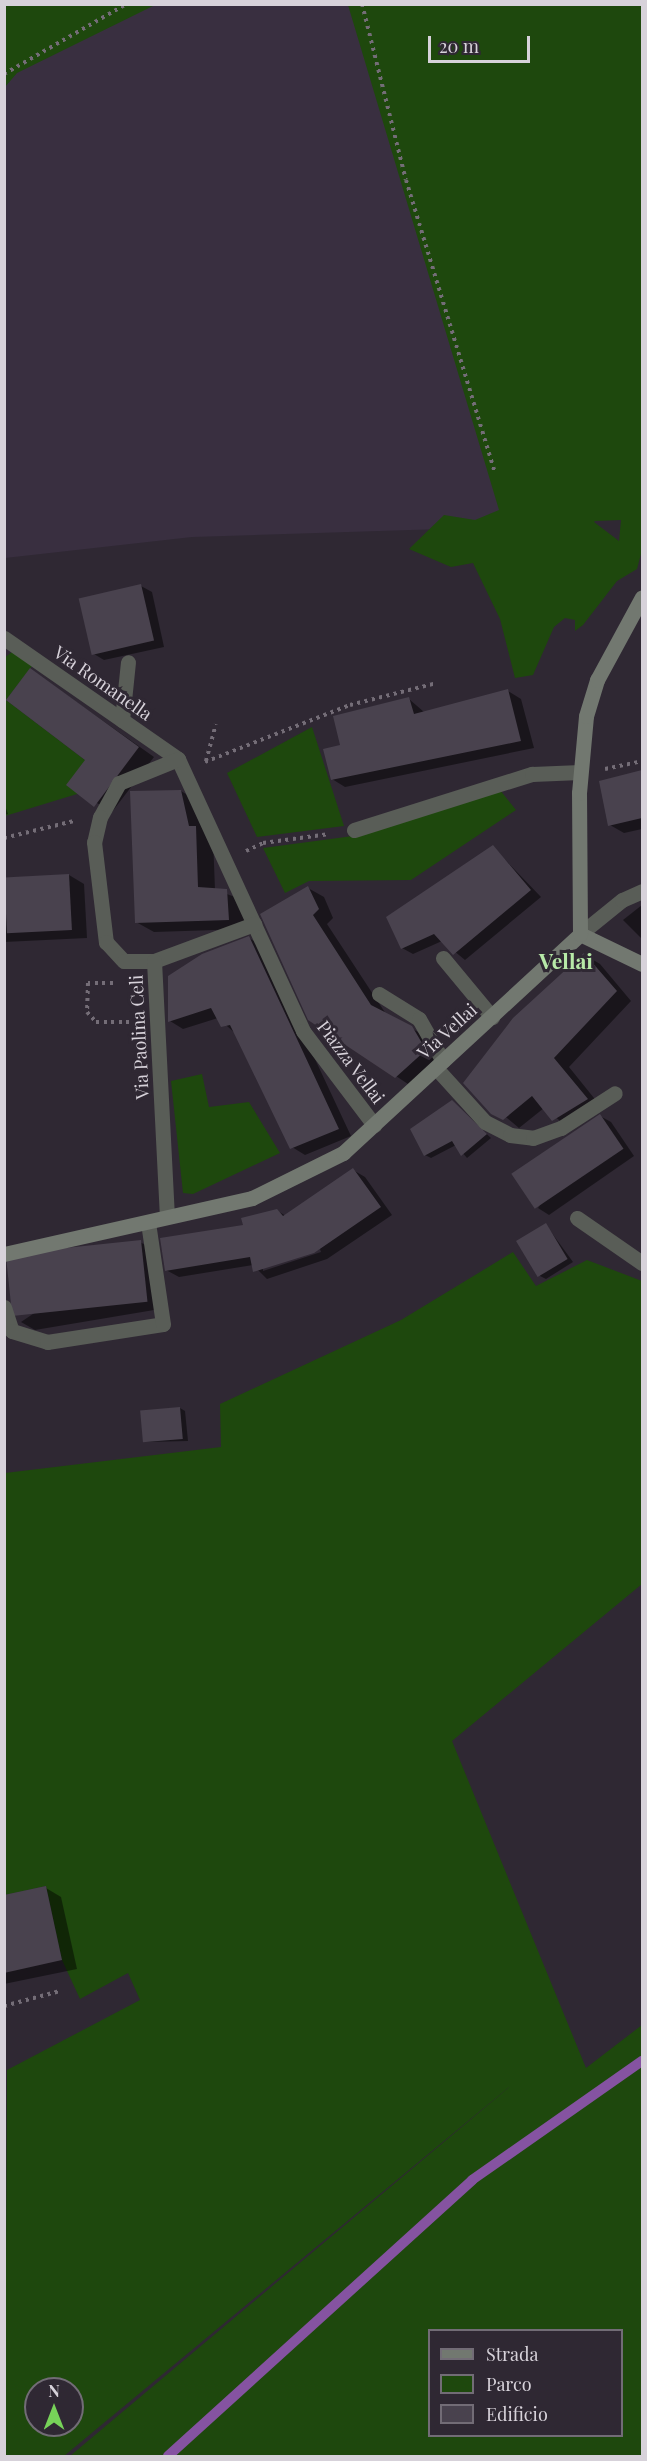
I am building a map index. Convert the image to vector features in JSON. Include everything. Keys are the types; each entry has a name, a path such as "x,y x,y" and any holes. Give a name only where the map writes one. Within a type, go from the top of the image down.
{"street":[{"path":"580,934 580,772 597,680 642,597"},
{"name":"Via Romanella","path":"4,638 178,759"},
{"path":"122,720 128,662"},
{"name":"Piazza Vellai","path":"178,759 303,1031 374,1125"},
{"name":"Via Paolina Celi","path":"167,1217 154,961 124,962 106,942 94,842 99,820 118,783 178,759"},
{"path":"354,830 532,774 580,772"},
{"path":"580,934 622,900 642,891"},
{"path":"154,961 254,924"},
{"path":"580,934 642,964"},
{"name":"Via Vellai","path":"4,1254 252,1198 343,1153 580,934"},
{"path":"443,957 492,1017"},
{"path":"379,994 414,1013 440,1065 485,1122 510,1135 533,1138 561,1128 615,1093"},
{"path":"577,1218 642,1263"},
{"path":"4,1307 12,1331 47,1342 162,1324 148,1223"}],"path":[{"path":"4,74 126,4"},
{"path":"362,4 406,180 495,473"},
{"path":"206,761 350,705 433,684"},
{"path":"190,785 206,761 216,724"},
{"path":"580,772 642,761"},
{"path":"4,838 99,820"},
{"path":"225,861 262,843 354,830"},
{"path":"88,983 87,1012 96,1022 157,1022"},
{"path":"4,2006 60,1991"}],"shaded area":[{"path":"4,5 642,5 504,527 192,537 5,558"}],"green space":[{"path":"5,4 155,5 17,73 5,87"},
{"path":"348,5 642,5 642,550 637,569 617,581 583,625 575,631 575,620 565,618 554,627 533,675 515,678 500,619 473,563 451,567 409,549 444,515 475,520 499,510","holes":["621,520 619,541 594,522"]},
{"path":"12,652 32,666 6,700 85,760 77,794 5,816 4,658"},
{"path":"312,727 344,826 257,837 227,773"},
{"path":"500,790 516,810 411,880 309,881 285,893 263,848 353,836"},
{"path":"202,1074 209,1107 249,1102 280,1153 193,1194 183,1193 171,1081"},
{"path":"513,1252 536,1286 587,1260 642,1281 642,1584 452,1741 586,2068 642,2025 642,2456 70,2456 526,2073 64,2456 5,2456 7,2070 140,2000 128,1973 80,1999 62,1960 46,1886 5,1895 5,1473 221,1447 220,1404 401,1320"}],"building":[{"path":"141,584 154,641 92,655 79,598"},
{"path":"30,668 139,747 94,807 66,785 85,760 6,700"},
{"path":"508,689 521,741 331,780 323,749 340,745 333,716 409,697 414,714"},
{"path":"642,770 642,818 608,826 599,781"},
{"path":"181,790 189,826 196,826 198,887 227,889 229,920 135,923 130,791"},
{"path":"493,845 531,890 453,955 434,934 401,949 386,917"},
{"path":"69,874 72,930 7,933 4,877"},
{"path":"308,886 319,909 313,915 371,1005 412,1026 426,1050 395,1078 308,1020 260,914"},
{"path":"249,936 339,1129 290,1149 230,1025 221,1027 211,1008 168,1022 168,976 202,954"},
{"path":"584,953 617,991 554,1058 588,1099 552,1121 532,1096 503,1120 491,1114 463,1083 513,1018"},
{"path":"452,1100 487,1134 461,1156 452,1141 424,1156 410,1129"},
{"path":"600,1114 623,1149 535,1209 511,1174"},
{"path":"353,1168 381,1207 314,1253 253,1272 250,1257 165,1271 160,1238 243,1225 241,1218 277,1209 283,1216"},
{"path":"546,1223 568,1259 538,1277 516,1241"},
{"path":"141,1240 147,1302 12,1316 6,1254"},
{"path":"180,1407 183,1439 143,1442 140,1410"},
{"path":"46,1886 62,1960 4,1973 4,1895"}],"waterway":[{"path":"168,2456 472,2180 642,2061"}],"district":[{"name":"Vellai","path":"566,960"}]}
